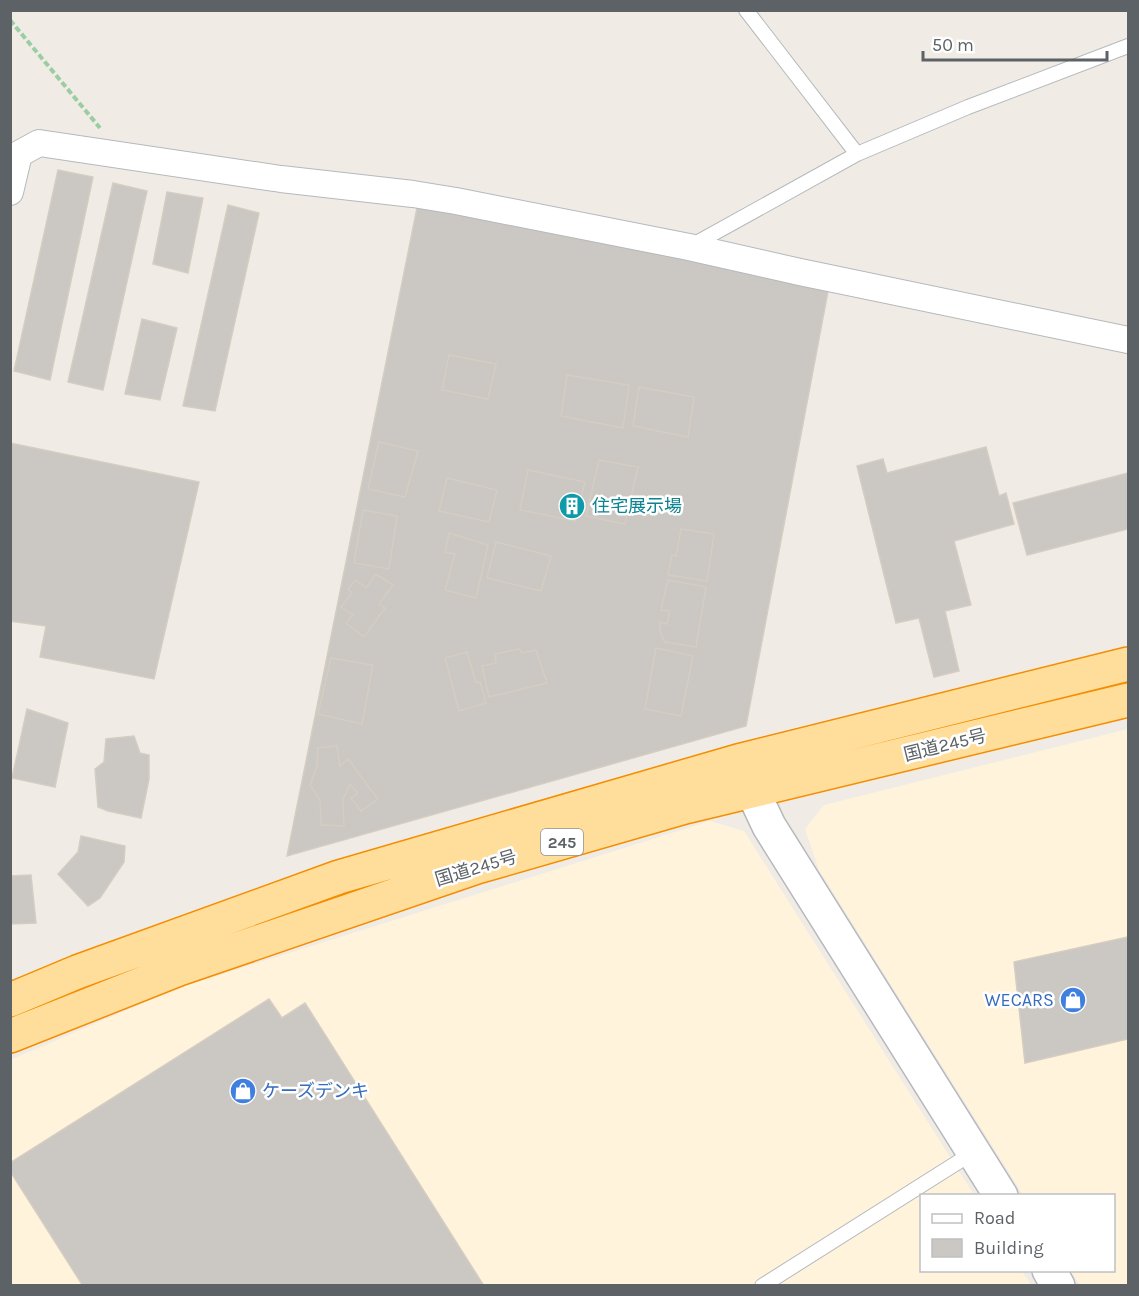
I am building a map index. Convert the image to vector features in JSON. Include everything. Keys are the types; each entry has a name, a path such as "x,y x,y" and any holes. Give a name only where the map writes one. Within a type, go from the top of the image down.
{"highway":[{"name":"国道245号","path":"10,1000 77,972 339,877 738,761 1128,663"},
{"name":"国道245号","path":"10,1035 179,969 455,874 685,807 1128,700"}],"street":[{"path":"10,192 19,154 39,143 109,152 281,179 413,194 689,247 1128,340"},
{"path":"752,790 769,826 1000,1194"},
{"path":"1050,1272 1058,1286"}],"lane":[{"path":"746,10 857,154"},
{"path":"689,247 857,154 968,107 1128,46"},
{"path":"762,1286 974,1152"}],"path":[{"path":"10,20 98,124 109,152"}],"shaded area":[{"path":"1128,729 1128,1285 1080,1285 1071,1272 1115,1272 1115,1194 1022,1194 819,870 805,829 824,805"},
{"path":"710,821 744,831 973,1194 920,1194 920,1272 1023,1272 1031,1285 11,1285 10,1060 181,987"}],"building":[{"path":"58,170 93,177 50,380 14,371"},
{"path":"113,183 147,191 103,390 68,382"},
{"path":"167,192 203,198 188,273 153,264"},
{"name":"住宅展示場","path":"418,203 829,286 746,726 287,856"},
{"path":"228,205 259,213 215,411 183,406"},
{"path":"142,319 177,328 160,400 125,394"},
{"path":"449,355 496,364 488,399 442,390"},
{"path":"567,375 629,385 623,428 561,416"},
{"path":"639,387 694,397 688,437 633,426"},
{"path":"379,442 418,451 405,497 368,489"},
{"path":"10,443 199,482 154,679 40,657 46,626 10,621"},
{"path":"986,447 999,496 1006,493 1014,524 954,541 971,605 945,611 959,671 934,677 919,618 896,623 857,466 883,459 887,473"},
{"path":"599,460 638,467 625,524 586,516"},
{"path":"528,470 585,482 575,521 520,510"},
{"path":"1128,473 1128,529 1027,555 1013,503"},
{"path":"447,478 497,490 489,522 439,511"},
{"path":"363,510 397,516 389,569 354,563"},
{"path":"681,529 714,534 707,581 668,575 672,555 676,556"},
{"path":"449,533 488,545 476,598 445,590 455,554 445,552"},
{"path":"496,542 551,556 541,591 487,578"},
{"path":"376,574 393,585 379,604 385,608 364,637 346,623 353,615 341,607 352,593 348,589 356,580 366,588"},
{"path":"668,580 706,587 696,647 665,642 660,631 660,622 667,624 670,611 661,610"},
{"path":"656,648 693,656 681,716 645,709"},
{"path":"519,649 522,653 536,650 547,683 489,697 482,666 496,663 495,654"},
{"path":"467,652 476,683 480,682 486,703 459,711 445,658"},
{"path":"331,658 373,665 362,724 318,714"},
{"path":"27,709 68,723 55,787 12,778"},
{"path":"134,736 140,753 149,755 149,779 141,818 98,807 95,769 104,762 106,739"},
{"path":"337,746 340,766 348,759 378,799 361,811 351,798 358,793 350,784 343,799 344,826 321,825 320,800 310,785 317,766 318,748"},
{"path":"81,836 125,846 124,862 100,898 88,906 58,874 78,852"},
{"path":"31,875 36,923 10,924 10,876"},
{"name":"WECARS","path":"1128,937 1128,1039 1025,1063 1014,962"},
{"name":"ケーズデンキ","path":"269,999 282,1018 305,1003 484,1286 83,1286 10,1171 10,1163"}],"place":[{"name":"住宅展示場","path":"572,506"},
{"name":"WECARS","path":"1073,1000"},
{"name":"ケーズデンキ","path":"243,1091"}]}
